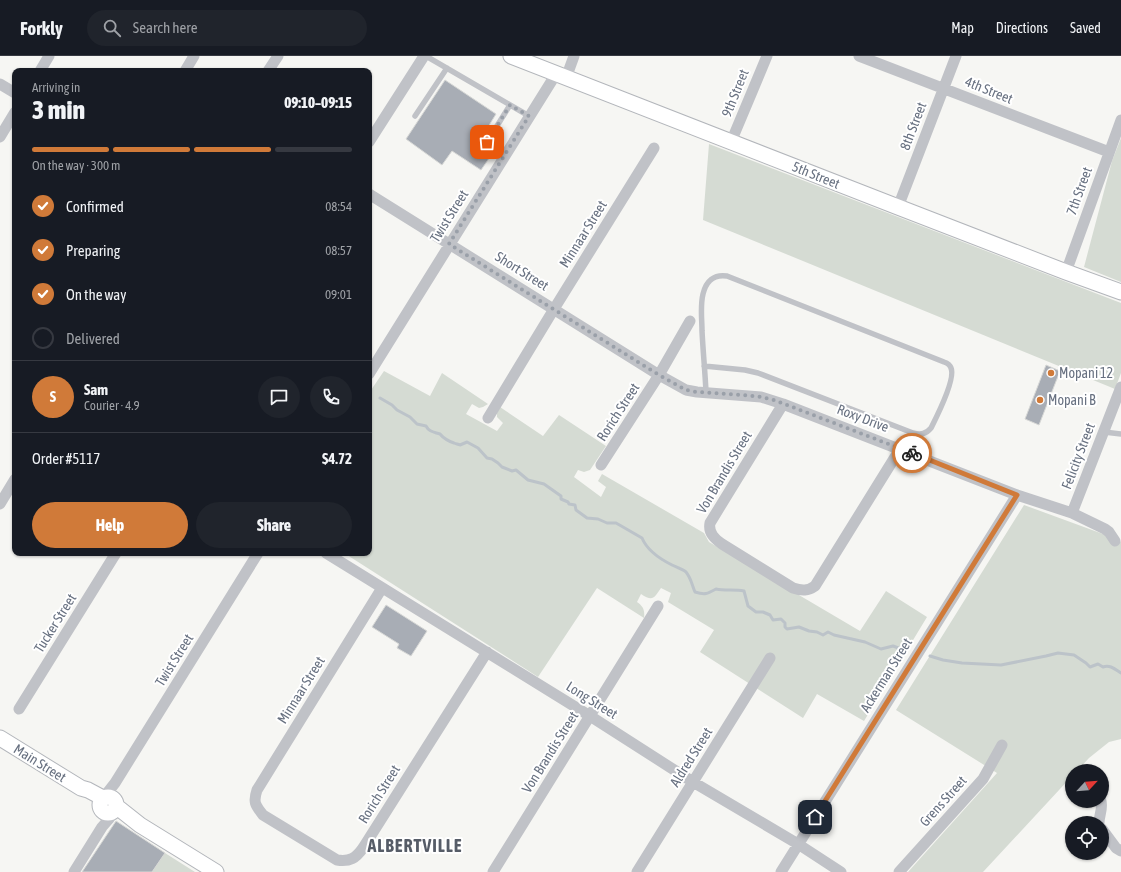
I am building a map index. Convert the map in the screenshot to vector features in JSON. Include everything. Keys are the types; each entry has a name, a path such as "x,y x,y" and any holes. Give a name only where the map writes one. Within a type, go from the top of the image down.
{"main road":[{"name":"5th Street","path":"511,56 1121,292"},
{"name":"Main Street","path":"0,738 81,788 88,790 107,808 140,825 216,872"}],"street":[{"path":"42,68 50,56"},
{"path":"186,68 194,56"},
{"path":"270,68 278,56"},
{"path":"372,137 425,56"},
{"name":"Twist Street","path":"372,369 529,116 561,76 574,56"},
{"name":"9th Street","path":"731,142 767,56"},
{"name":"4th Street","path":"859,56 1109,152"},
{"name":"8th Street","path":"898,207 956,56"},
{"path":"0,84 12,91"},
{"path":"0,137 12,117"},
{"name":"7th Street","path":"1066,272 1121,120"},
{"name":"Minnaar Street","path":"488,418 654,148"},
{"name":"Short Street","path":"372,196 659,375"},
{"name":"Rorich Street","path":"601,465 659,375 690,321"},
{"name":"Roxy Drive","path":"659,375 686,390 761,397 784,404 1017,495 1072,513 1107,530 1115,541"},
{"name":"Felicity Street","path":"1072,513 1121,388"},
{"name":"Von Brandis Street","path":"784,404 710,523 709,527 710,532 722,544 793,588 802,591 815,586 900,449"},
{"path":"0,504 12,484"},
{"name":"Ackerman Street","path":"781,872 1017,495"},
{"name":"Tucker Street","path":"19,709 114,556"},
{"name":"Twist Street","path":"74,872 107,808 115,783 256,556"},
{"name":"Long Street","path":"331,556 590,716 693,782 798,844 841,872"},
{"name":"Minnaar Street","path":"259,810 254,798 257,790 382,588"},
{"name":"Von Brandis Street","path":"493,872 658,606"},
{"name":"Rorich Street","path":"259,810 263,815 338,860 344,861 353,859 363,848 487,652"},
{"name":"Aldred Street","path":"637,872 770,658"},
{"name":"Grens Street","path":"899,872 983,779 1002,746"},
{"path":"1109,838 1116,848 1121,851"}],"lane":[{"path":"425,56 529,116"},
{"path":"415,116 447,68"},
{"path":"487,142 510,105"},
{"path":"704,366 758,373 917,434 928,432 931,428 951,383 952,376 949,364 727,276 720,275 714,276 710,280 703,292 702,300 701,310 704,366 706,392"},
{"path":"1104,432 1121,434"}],"shaded area":[{"path":"1121,138 1121,282 1084,267 1112,161"},
{"path":"709,144 1121,303 1121,373 1115,389 703,220"},
{"path":"384,371 430,396 442,373 488,404 479,408 472,404 466,414 497,431 503,423 497,417 500,407 543,436 559,415 606,446 590,470 584,472 578,470 574,477 601,497 606,487 598,481 602,474 704,533 709,542 860,631 886,591 927,617 864,721 817,694 803,718 700,652 714,630 668,602 671,593 661,588 653,598 648,598 641,594 637,602 643,608 644,618 597,588 538,677 349,556 372,556 372,389"},
{"path":"1024,505 1121,542 1121,739 1109,742 1083,764 1065,764 1065,784 983,872 908,872 997,773 896,710"},
{"path":"165,853 195,872 152,872"}],"building":[{"path":"445,80 496,114 480,140 484,145 488,146 494,151 481,170 452,151 442,165 406,139"},
{"name":"Mopani B","path":"1046,365 1060,371 1039,425 1025,419"},
{"path":"386,605 427,631 411,656 397,648 399,644 372,627"},
{"path":"116,821 165,853 152,872 82,872"}],"waterway":[{"path":"380,398 410,417 417,424 426,426 430,431 440,434 449,441 460,445 467,442 478,448 487,458 492,459 502,467 512,471 516,470 528,480 544,484 561,496 561,499 569,504 575,505 576,510 587,518 598,519 607,523 616,523 642,538 647,546 659,557 667,563 686,572 695,592 706,594 716,589 744,591 748,606 756,612 763,612 770,615 773,620 781,619 785,623 785,627 787,629 799,627 823,635 828,632 834,635 865,642 881,649 893,646 904,650"},
{"path":"930,656 962,663 1001,665 1058,653 1074,655 1090,667 1098,664 1103,667 1110,667 1121,673"}],"way so far":[{"path":"487,142 510,105 529,116 449,244 659,375 686,390 761,397 774,400 912,453"}],"place":[{"name":"Mopani 12","path":"1051,373"},
{"name":"Mopani B","path":"1040,400"}],"district":[{"name":"ALBERTVILLE","path":"415,845"}],"route":[{"path":"815,817 1017,495 912,453"}]}
